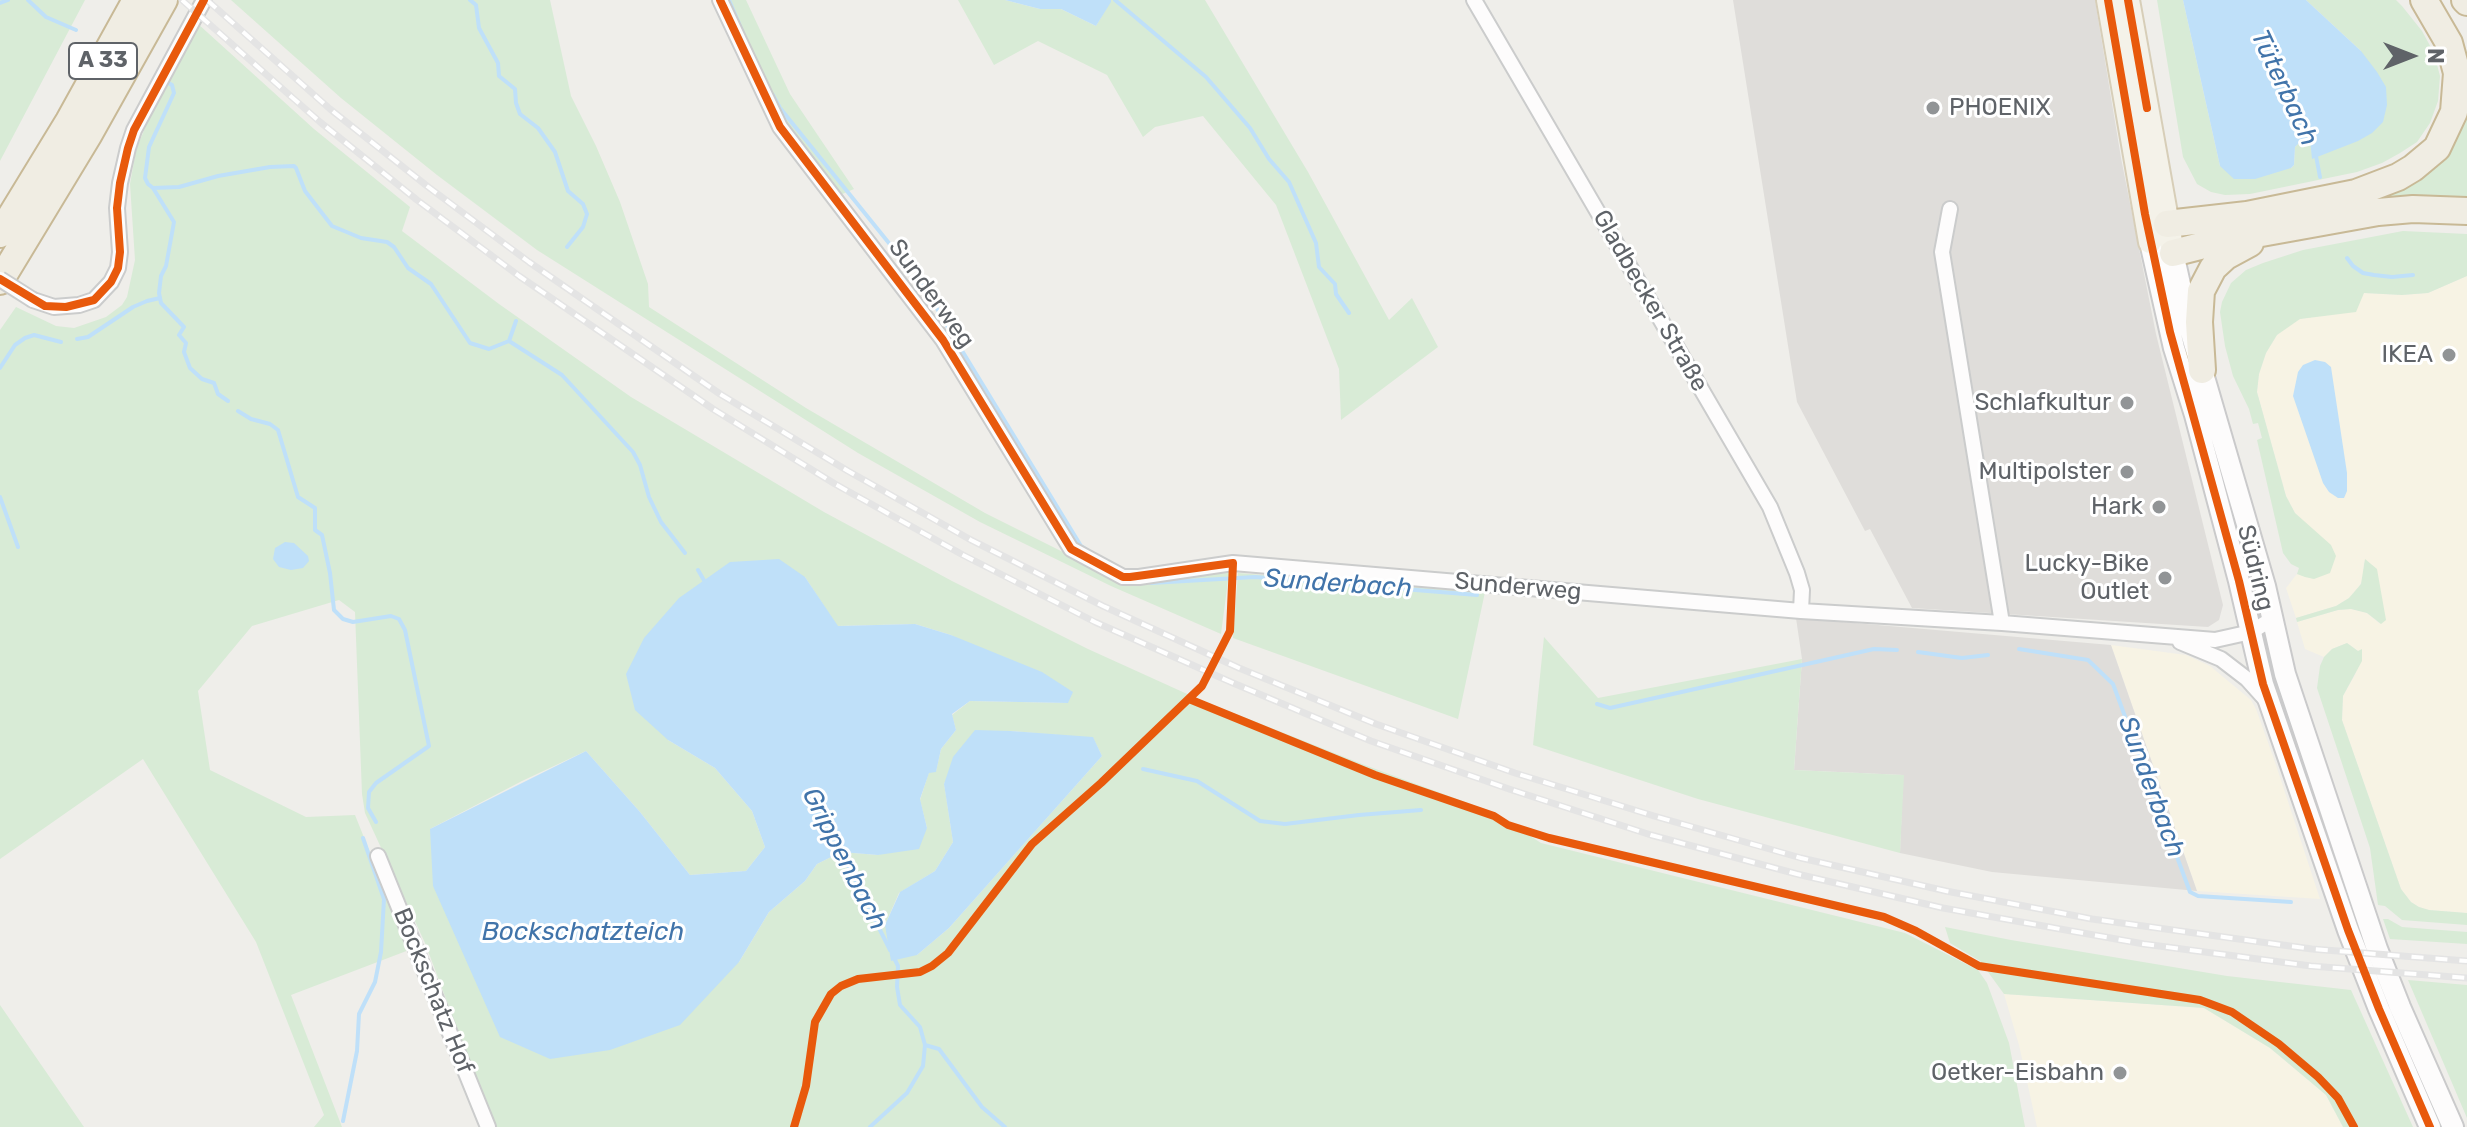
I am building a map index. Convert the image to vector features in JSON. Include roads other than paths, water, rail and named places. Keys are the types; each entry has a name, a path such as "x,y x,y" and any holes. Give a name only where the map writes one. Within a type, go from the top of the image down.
{"highway":[{"name":"A 33","path":"0,234 69,121 136,0"},
{"name":"A 33","path":"0,280 89,134 164,0"},
{"path":"2164,240 2247,215 2356,193 2398,177 2437,148 2454,112 2457,73 2449,43 2424,0"},
{"path":"2436,0 2467,34"},
{"path":"2164,240 2228,239 2378,212 2413,209 2467,211"},
{"path":"2202,370 2199,304 2206,281 2213,268 2226,256 2276,232"}],"main road":[{"name":"Südring","path":"2108,0 2164,240 2265,586 2285,674 2377,949 2453,1127"},
{"name":"Südring","path":"2128,0 2164,240 2174,348 2195,415 2271,705 2348,930 2430,1127"}],"street":[{"path":"0,280 33,300 54,307 94,300 111,282 118,268 120,252 117,208 123,165 134,130 204,0"},
{"name":"Sunderweg","path":"720,0 780,127 943,340 1071,549 1123,577 1233,563 1801,611 2215,640 2274,627"},
{"name":"Gladbecker Straße","path":"1474,0 1770,507 1797,573 1802,590 1801,611"},
{"path":"1950,209 1942,252 2002,623"},
{"name":"Sunderweg","path":"2157,636 2190,645 2221,659 2247,679 2271,705"},
{"name":"Bockschatz Hof","path":"378,856 488,1127"}],"water":[{"path":"1005,0 1111,2 1096,26 1061,9 1040,9"},
{"path":"2183,0 2306,0 2361,51 2377,72 2386,87 2387,105 2383,122 2358,141 2312,159 2310,140 2303,139 2295,147 2291,168 2255,179 2234,179 2220,166"},
{"path":"2315,360 2331,367 2347,473 2344,498 2329,492 2323,483 2293,396 2298,372 2303,365"},
{"path":"285,542 294,543 308,556 309,561 303,568 291,570 279,567 273,559 275,548"},
{"name":"Bockschatzteich","path":"779,559 805,577 838,626 915,624 951,635 1042,672 1073,692 1068,703 970,701 952,714 956,730 941,749 936,772 929,773 920,799 927,828 919,849 878,855 841,852 817,864 805,881 769,912 739,962 680,1025 610,1050 550,1059 500,1037 433,886 430,829 586,751 690,875 746,871 765,847 752,811 715,768 668,740 635,710 626,674 644,638 679,598 730,562"},
{"path":"975,730 1093,737 1102,756 949,928 917,955 891,961 885,925 900,892 935,871 953,842 944,784 953,757"}],"waterway":[{"path":"0,3 8,0"},
{"path":"28,0 46,17 76,30"},
{"name":"Grippenbach","path":"470,0 476,5 479,28 498,63 499,76 515,89 520,114 538,128 555,152 568,191 583,204 587,214 583,227 567,247"},
{"name":"Sunderbach","path":"729,0 743,33"},
{"name":"Sunderbach","path":"1115,0 1206,77 1250,128 1269,159 1289,182 1316,243 1319,267 1335,284 1336,294 1349,313"},
{"path":"165,81 172,85 174,93 149,147 145,178 174,222 159,293 161,303 184,327 179,335 186,343 184,352 190,368 202,379 214,383 218,394 228,401"},
{"name":"Sunderbach","path":"773,95 780,108 905,263"},
{"name":"Tüterbach","path":"2316,156 2320,177"},
{"path":"153,188 179,187 218,176 294,166 305,191 332,226 361,238 387,242 394,247 408,268 431,284 470,343 489,349 509,341"},
{"name":"Tüterbach","path":"2347,258 2363,273 2392,277 2413,275"},
{"name":"Sunderbach","path":"919,281 941,315"},
{"path":"77,339 88,337 133,307 160,298"},
{"name":"Grippenbach","path":"516,321 509,341 562,375 633,452 661,522 685,553"},
{"name":"Sunderbach","path":"947,326 1081,546 1087,550"},
{"path":"0,368 15,345 25,338 34,335 61,342"},
{"path":"238,411 278,430 298,497 315,508 315,530 322,535 334,610 343,619 353,622 391,616 399,619 405,630 429,746 376,783 369,792 368,808 376,822"},
{"path":"0,497 18,547"},
{"name":"Grippenbach","path":"698,570 705,582"},
{"name":"Sunderbach","path":"1151,583 1255,577 1477,595"},
{"name":"Sunderbach","path":"1597,704 1610,708 1874,649 1897,650"},
{"name":"Sunderbach","path":"2019,649 2088,660 2113,684 2190,892 2198,896 2291,902"},
{"name":"Sunderbach","path":"1918,652 1962,658 1988,655"},
{"path":"1143,769 1197,781 1260,821 1285,824 1421,810"},
{"path":"343,1121 357,1051 359,1014 375,982 381,952 384,899 363,838"},
{"name":"Grippenbach","path":"840,850 890,950"},
{"name":"Grippenbach","path":"870,1127 907,1093 923,1066 925,1045 920,1027 900,1005 898,966 894,958"},
{"name":"Grippenbach","path":"925,1045 939,1049 982,1107 1005,1127"}],"railway":[{"path":"182,0 320,122 417,200 519,276 713,409 835,484 963,555 1095,622 1233,683 1371,741 1509,789 1651,835 1797,874 1943,908 2144,944 2311,966 2467,978"},
{"path":"207,0 330,109 427,186 529,262 720,394 971,540 1103,606 1239,668 1376,724 1515,773 1801,858 1946,891 2092,919 2312,949 2467,961"}],"place":[{"name":"PHOENIX","path":"1933,108"},
{"name":"IKEA","path":"2449,355"},
{"name":"Schlafkultur","path":"2127,403"},
{"name":"Multipolster","path":"2127,472"},
{"name":"Hark","path":"2159,507"},
{"name":"Lucky-Bike Outlet","path":"2165,578"},
{"name":"Oetker-Eisbahn","path":"2120,1073"}]}
